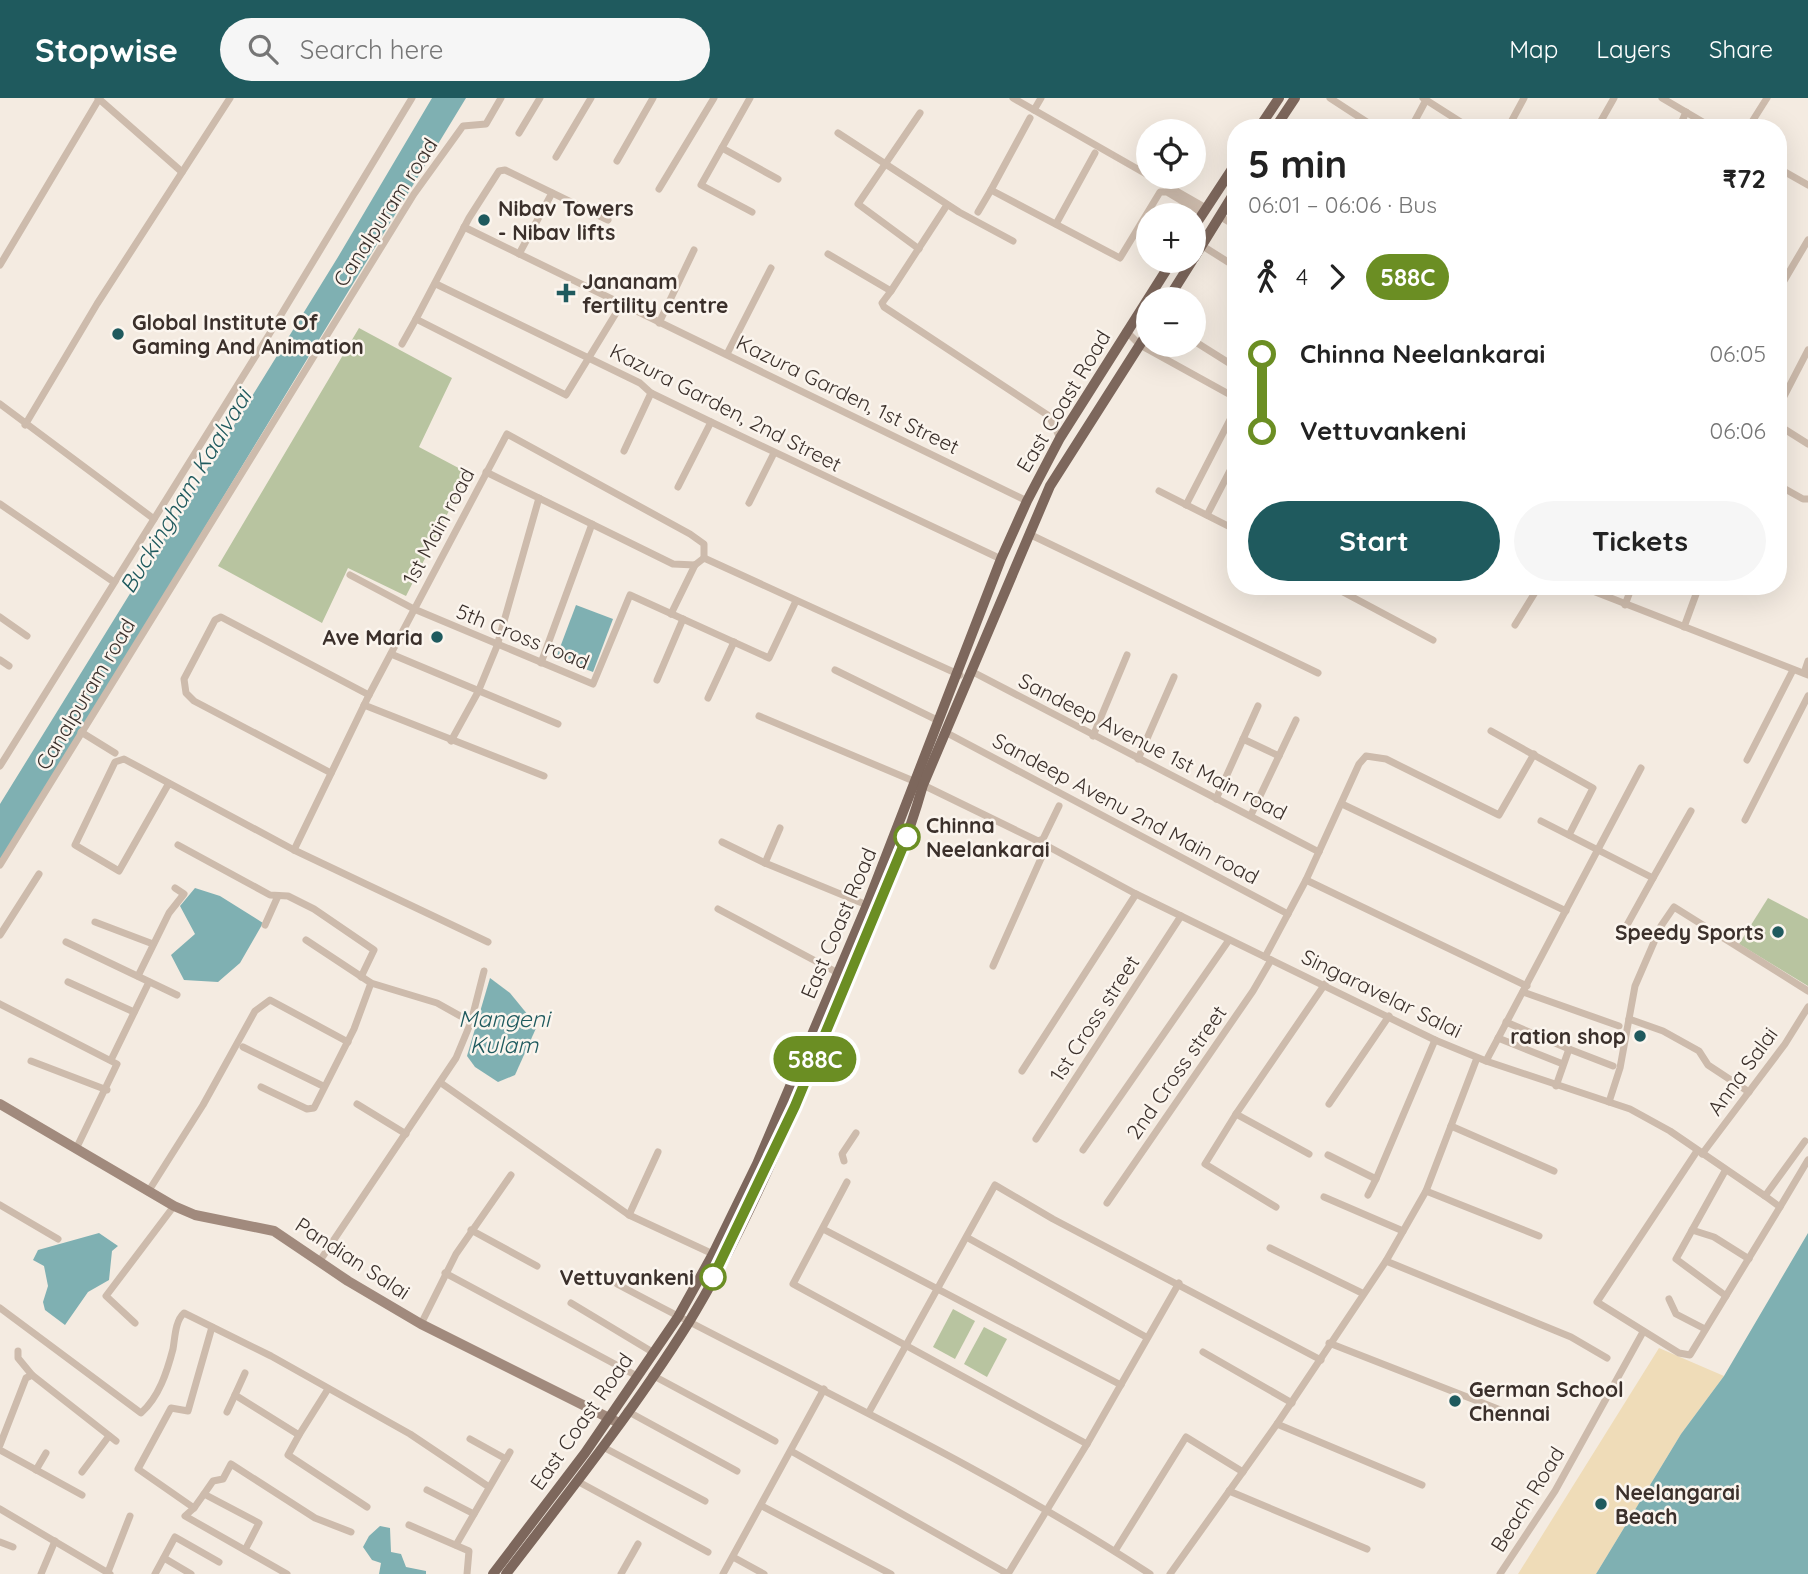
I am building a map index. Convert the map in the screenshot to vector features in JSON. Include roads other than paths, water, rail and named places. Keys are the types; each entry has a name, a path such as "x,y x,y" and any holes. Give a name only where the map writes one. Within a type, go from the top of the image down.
{"main road":[{"path":"1265,119 1279,98"},
{"path":"1281,119 1295,98"},
{"path":"1206,208 1227,176"},
{"path":"1206,237 1227,204"},
{"name":"East Coast Road","path":"510,1573 603,1447 637,1376 678,1317 713,1254 757,1164 918,784 939,721 1001,559 1027,501 1060,438 1164,273"},
{"name":"East Coast Road","path":"493,1574 585,1453 614,1420 627,1411 688,1322 722,1262 795,1106 906,839 918,784 947,733 1028,533 1050,486 1136,351"}],"street":[{"path":"25,425 97,304 230,98"},
{"name":"Canalpuram road","path":"0,766 412,98"},
{"name":"Canalpuram road","path":"0,865 414,194 463,126 486,124 501,98"},
{"path":"519,133 540,98"},
{"path":"556,156 590,98"},
{"path":"617,161 653,98"},
{"path":"659,189 714,98"},
{"path":"750,98 701,185 752,212"},
{"path":"1013,98 1032,114 1136,169"},
{"path":"978,212 1041,98"},
{"path":"1330,98 1362,119"},
{"path":"1513,119 1524,98"},
{"path":"1602,119 1614,98"},
{"path":"1662,98 1698,119"},
{"path":"1754,119 1767,98"},
{"path":"0,265 98,99 181,172"},
{"path":"1415,119 1425,99 1456,119"},
{"path":"1683,119 1686,112"},
{"path":"919,248 858,204 920,113"},
{"path":"838,133 947,205 1013,241"},
{"path":"722,148 778,179"},
{"path":"1056,224 1095,153"},
{"path":"402,344 464,227 502,170 608,220"},
{"path":"1787,173 1808,185"},
{"path":"1170,189 1192,203"},
{"path":"991,190 1120,258 1136,232"},
{"path":"519,254 552,192"},
{"path":"1153,203 1160,192 1167,192 1188,203"},
{"path":"947,205 891,290 883,303 884,307 1049,416 1060,438"},
{"path":"1219,216 1227,221"},
{"name":"Kazura Garden, 1st Street","path":"464,227 1027,501"},
{"path":"1787,276 1808,240"},
{"path":"1206,248 1227,261"},
{"path":"659,323 694,250"},
{"path":"828,254 891,290"},
{"path":"727,354 771,268"},
{"name":"Kazura Garden, 2nd Street","path":"436,284 640,383 651,393 710,422 1001,559"},
{"path":"416,319 566,396 621,305"},
{"path":"1126,331 1136,341"},
{"path":"1206,349 1227,362"},
{"path":"1787,393 1805,364 1808,350"},
{"path":"1162,357 1227,393"},
{"path":"624,451 651,393"},
{"path":"0,404 154,519"},
{"path":"678,487 710,422"},
{"path":"1186,505 1227,424"},
{"path":"1787,431 1808,444"},
{"name":"1st Main road","path":"294,850 369,695 507,434 690,534 704,544 704,558"},
{"path":"749,503 774,453"},
{"path":"486,472 673,564 695,565"},
{"path":"1207,515 1227,476"},
{"path":"1787,490 1807,500"},
{"path":"1158,491 1227,525"},
{"path":"451,741 478,692 497,646 539,498"},
{"path":"0,504 114,583"},
{"path":"541,663 592,524"},
{"path":"1028,533 1318,673"},
{"path":"671,614 695,565 704,558"},
{"name":"Sandeep Avenue 1st Main road","path":"704,558 957,674 969,675 1251,815 1319,852"},
{"name":"5th Cross road","path":"349,575 414,609 593,684 630,595 769,658 796,601"},
{"path":"1349,595 1433,639"},
{"path":"1515,625 1533,595"},
{"path":"1601,595 1806,674 1808,661"},
{"path":"1625,605 1629,595"},
{"path":"1684,628 1696,595"},
{"path":"0,617 27,636"},
{"path":"331,773 194,701 186,694 184,679 215,620 221,617 369,695"},
{"path":"657,680 683,619"},
{"path":"708,698 734,642"},
{"path":"391,654 558,724"},
{"path":"1093,736 1127,655"},
{"path":"0,660 9,666"},
{"path":"835,670 939,721"},
{"path":"1747,760 1793,670"},
{"path":"1138,759 1174,677"},
{"path":"1745,820 1808,696"},
{"path":"365,705 544,776"},
{"path":"1216,799 1258,706"},
{"name":"Singaravelar Salai","path":"759,716 918,784 1047,845 1136,894 1435,1040 1556,1086 1609,1102 1661,1125 1780,1207"},
{"path":"1251,815 1296,720"},
{"path":"1491,731 1593,788 1569,835"},
{"path":"81,732 115,752"},
{"name":"Sandeep Avenu 2nd Main road","path":"947,733 1288,914"},
{"path":"1244,739 1279,756"},
{"name":"2nd Cross street","path":"1107,1203 1253,991 1359,764 1371,755 1386,759 1499,816 1534,754"},
{"path":"169,783 119,870 75,845 118,759 169,783 294,850 488,942"},
{"path":"1170,1574 1292,1403 1362,1293 1386,1261 1426,1191 1451,1126 1482,1059 1498,1038 1525,989 1641,768"},
{"path":"1342,804 1566,911"},
{"path":"1038,841 1043,839 1059,806"},
{"path":"1622,934 1691,811"},
{"path":"1541,821 1653,878"},
{"path":"765,863 780,828"},
{"path":"722,842 765,863 867,905"},
{"path":"178,845 221,870 314,909 374,950 362,977"},
{"path":"993,966 1047,845"},
{"path":"0,935 39,874"},
{"path":"1306,880 1525,989 1619,1027"},
{"path":"138,976 169,913 184,894 175,888"},
{"path":"1022,1071 1136,894"},
{"path":"265,925 278,896"},
{"path":"1609,1102 1635,986 1661,926 1674,907 1808,991"},
{"path":"719,909 838,973"},
{"name":"1st Cross street","path":"1036,1139 1181,916"},
{"path":"95,922 153,944"},
{"path":"306,940 371,983 437,1003 471,1022"},
{"path":"1083,1150 1229,940"},
{"path":"66,942 177,995"},
{"path":"319,1262 441,1083 461,1048 471,1022 484,971"},
{"path":"68,982 135,1012"},
{"path":"111,1060 149,982"},
{"path":"261,1087 312,1110 348,1042 371,983"},
{"path":"1276,1207 1205,1164 1325,984"},
{"path":"148,1192 203,1105 255,1011 264,1002 270,1000 348,1042"},
{"path":"0,1004 117,1064 107,1090 76,1149"},
{"name":"Anna Salai","path":"1645,1333 1597,1302 1700,1152 1749,1092 1808,1007"},
{"path":"1329,1104 1389,1016"},
{"path":"1629,1019 1663,1031 1699,1051 1708,1065 1749,1092"},
{"path":"1506,1023 1613,1066"},
{"path":"1498,1038 1563,1064"},
{"path":"1368,1195 1435,1040"},
{"path":"243,1047 323,1086"},
{"path":"1556,1086 1569,1049"},
{"path":"31,1061 107,1090"},
{"path":"441,1083 629,1215 713,1254"},
{"name":"Pandian Salai","path":"0,1104 174,1206 195,1215 274,1231 319,1262 421,1324 614,1420"},
{"path":"357,1104 406,1134"},
{"path":"1236,1114 1309,1154"},
{"path":"1451,1126 1553,1171"},
{"path":"844,1161 842,1154 856,1133"},
{"path":"1765,1196 1805,1141"},
{"path":"629,1215 658,1152"},
{"path":"1328,1155 1376,1179"},
{"path":"1645,1333 1679,1353 1690,1355 1808,1160"},
{"path":"1725,1171 1676,1261 1726,1296"},
{"path":"421,1324 445,1273 471,1230 511,1175"},
{"path":"847,1182 793,1284 1087,1444"},
{"path":"869,1412 968,1238 995,1185 1053,1219 1321,1360"},
{"path":"1426,1191 1539,1236"},
{"path":"1324,1197 1403,1231"},
{"path":"0,1205 58,1239"},
{"path":"135,1323 106,1296 174,1206"},
{"path":"823,1229 1121,1385"},
{"path":"471,1230 537,1266"},
{"path":"1692,1230 1714,1237 1749,1259"},
{"path":"968,1238 1146,1338"},
{"path":"1270,1248 1362,1293"},
{"path":"1386,1261 1571,1337 1607,1358"},
{"path":"445,1273 637,1376"},
{"path":"791,1451 1008,1574 1087,1444 1179,1283"},
{"path":"617,1284 869,1412 1047,1511 1150,1574"},
{"path":"1669,1299 1676,1314 1705,1329"},
{"path":"571,1303 654,1353"},
{"path":"0,1308 141,1413 154,1397 165,1374 181,1314 212,1327 410,1434 489,1487"},
{"path":"194,1508 138,1469 171,1408 188,1411 212,1327"},
{"name":"Beach Road","path":"1500,1574 1555,1491 1645,1333"},
{"path":"1329,1343 1521,1418"},
{"path":"18,1350 18,1358 32,1375 112,1438 82,1472"},
{"path":"1203,1352 1292,1403"},
{"path":"227,1412 245,1373"},
{"path":"32,1375 26,1378 0,1448 82,1495"},
{"path":"652,1375 775,1441"},
{"path":"723,1574 824,1389"},
{"path":"328,1390 288,1455 367,1507"},
{"path":"235,1395 299,1435"},
{"path":"627,1411 737,1471"},
{"path":"1277,1424 1422,1485"},
{"path":"1115,1551 1186,1437 1242,1472"},
{"path":"456,1545 508,1456 470,1439"},
{"path":"603,1447 705,1502"},
{"path":"36,1470 46,1453"},
{"path":"287,1574 186,1516 213,1480 223,1479 231,1464 315,1518 351,1532"},
{"path":"577,1481 708,1552"},
{"path":"427,1490 474,1514"},
{"path":"1229,1491 1367,1549"},
{"path":"204,1494 259,1523 244,1550"},
{"path":"762,1506 891,1574"},
{"path":"0,1509 107,1573 130,1516"},
{"path":"409,1525 470,1551 467,1574"},
{"path":"155,1574 175,1537 219,1562"},
{"path":"41,1574 55,1541"},
{"path":"0,1542 13,1547"},
{"path":"621,1574 638,1544"},
{"path":"733,1557 764,1574"},
{"path":"164,1558 191,1574"}],"water":[{"path":"432,98 466,98 0,864 0,804 338,257"},
{"path":"576,605 613,619 593,672 556,658"},
{"path":"195,888 220,896 263,923 240,963 218,982 184,980 171,955 195,934 180,906"},
{"name":"Mangeni Kulam","path":"490,978 510,993 537,1026 515,1075 498,1082 475,1067 467,1056"},
{"path":"99,1233 118,1246 112,1251 109,1280 88,1292 65,1325 45,1310 43,1302 48,1286 44,1266 33,1260 38,1250"},
{"path":"1808,1233 1808,1574 1596,1574 1681,1434 1724,1376"},
{"path":"380,1526 390,1528 391,1552 401,1554 406,1567 426,1571 426,1574 379,1574 381,1563 372,1560 363,1547 369,1536"}],"place":[{"name":"Nibav Towers - Nibav lifts","path":"484,220"},
{"name":"Jananam fertility centre","path":"566,293"},
{"name":"Global Institute Of Gaming And Animation","path":"118,334"},
{"name":"Ave Maria","path":"437,637"},
{"name":"Chinna Neelankarai","path":"907,837"},
{"name":"Speedy Sports","path":"1778,932"},
{"name":"ration shop","path":"1640,1036"},
{"name":"Vettuvankeni","path":"713,1277"},
{"name":"German School Chennai","path":"1455,1401"},
{"name":"Neelangarai Beach","path":"1601,1504"}],"water label":[{"name":"Buckingham Kaalvaai","path":"185,491"}]}
